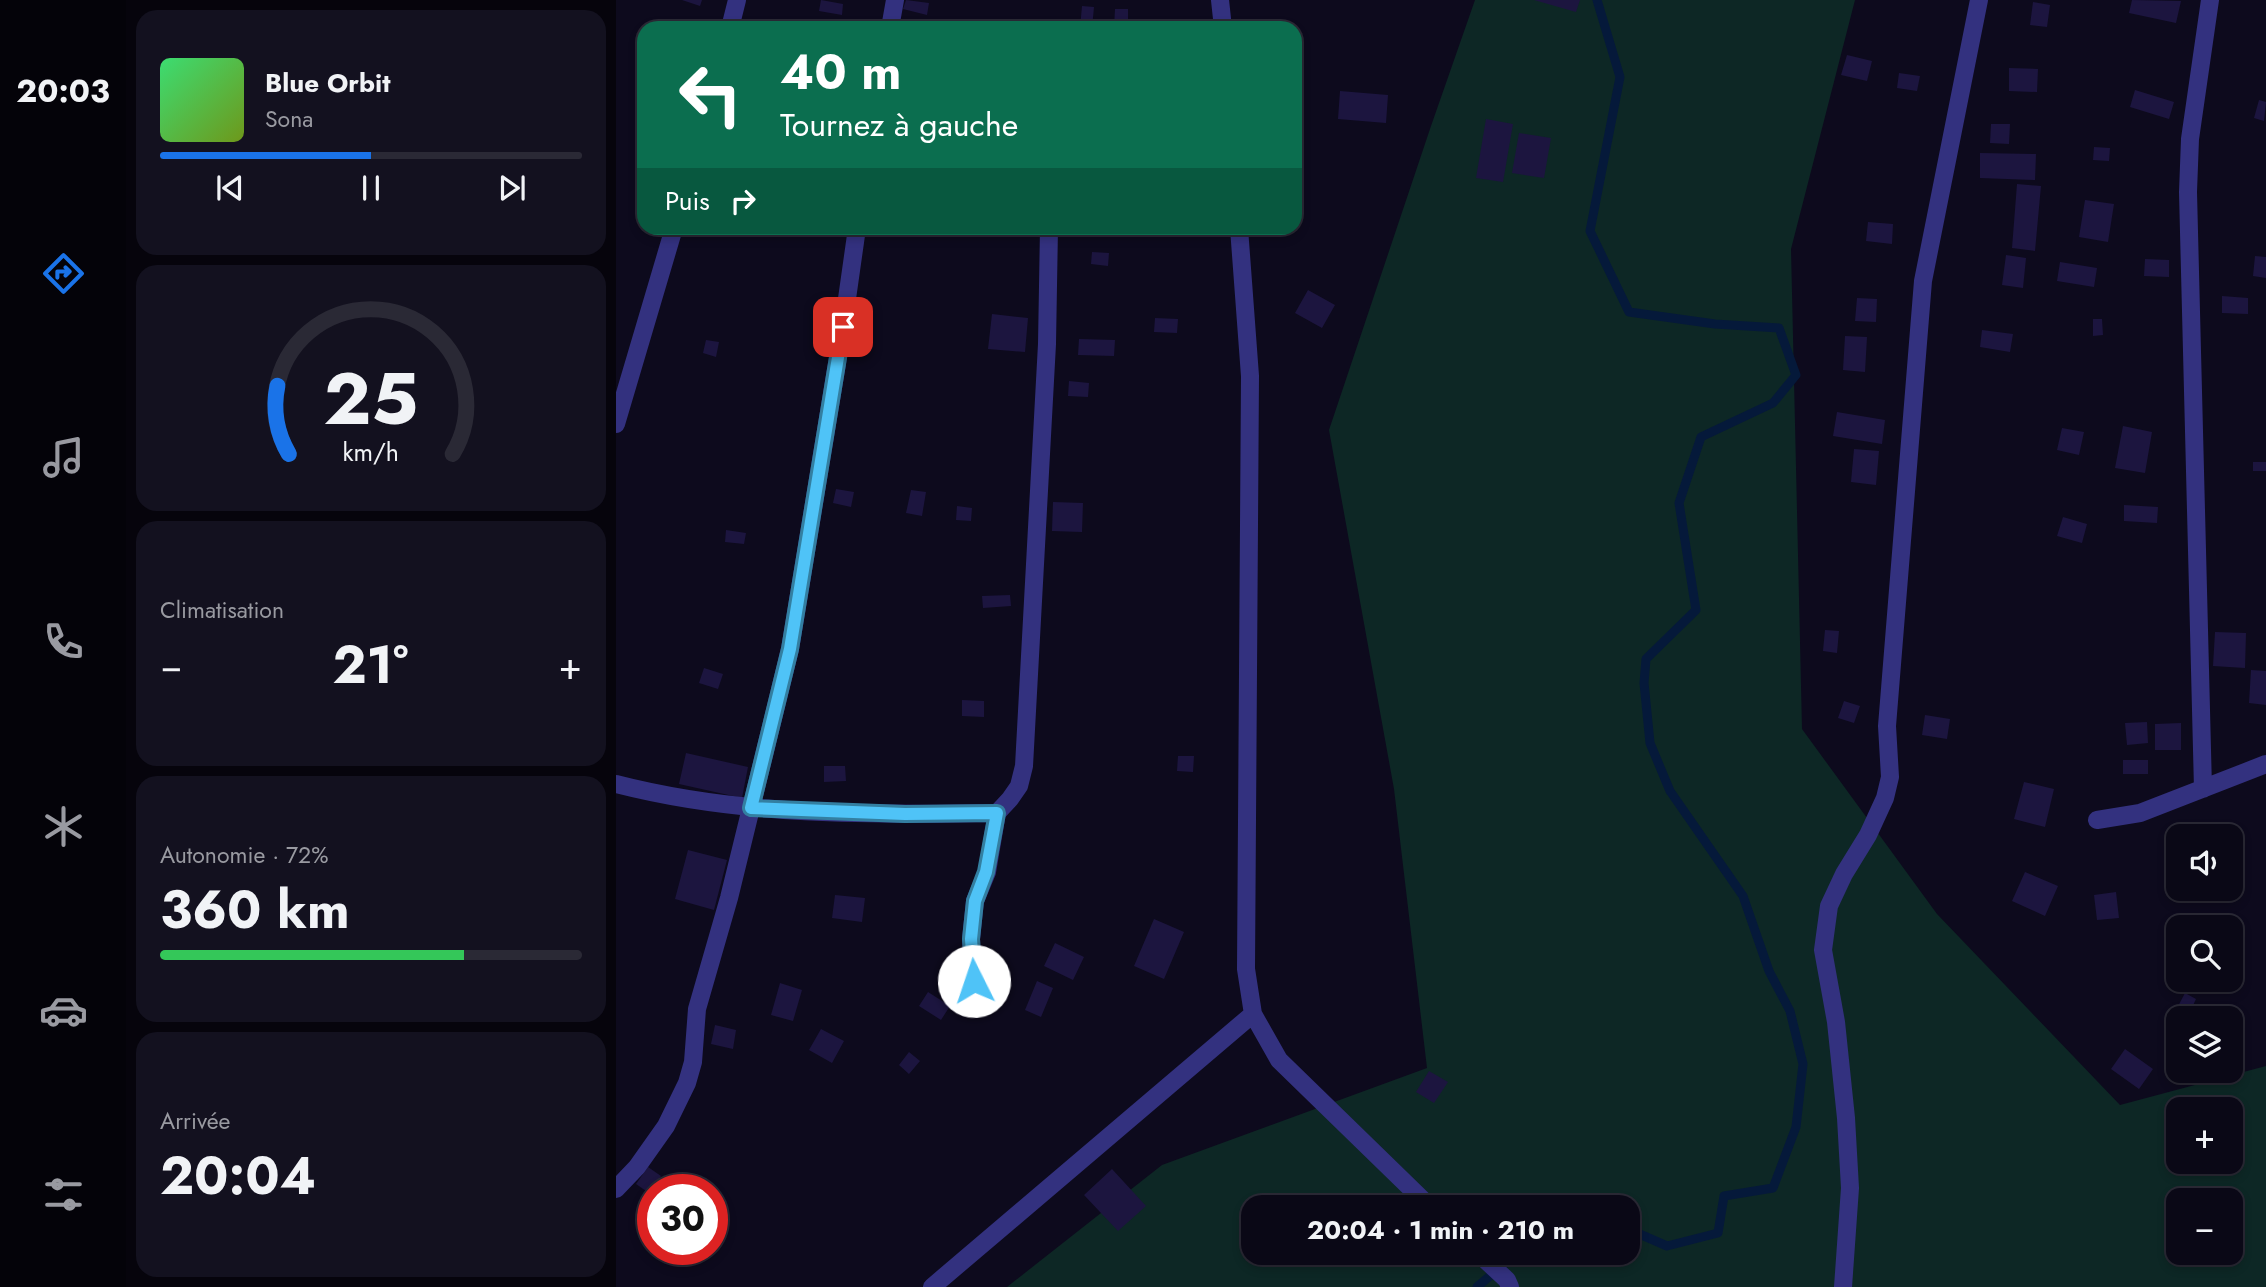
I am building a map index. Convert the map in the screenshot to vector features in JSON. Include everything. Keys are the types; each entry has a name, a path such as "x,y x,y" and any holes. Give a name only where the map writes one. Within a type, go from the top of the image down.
{"street":[{"path":"732,21 737,0"},
{"path":"891,21 895,0"},
{"path":"1220,0 1222,21"},
{"path":"1843,1287 1850,1188 1846,1118 1836,1022 1823,950 1829,906 1844,874 1868,835 1885,798 1890,777 1887,726 1923,281 1979,0"},
{"path":"2203,789 2188,192 2190,139 2210,0"},
{"path":"616,424 672,235"},
{"path":"616,1189 637,1167 666,1126 687,1083 693,1062 697,1009 729,898 790,649 856,235"},
{"path":"974,981 971,939 975,901 986,872 997,813 1019,786 1024,766 1046,344 1049,235"},
{"path":"1240,235 1250,376 1246,969 1253,1014 1279,1060 1418,1195"},
{"path":"2097,820 2140,813 2266,764"},
{"path":"616,784 648,793 751,808 905,814 997,813"},
{"path":"932,1287 1253,1014"},
{"path":"1490,1265 1508,1283"}],"green space":[{"path":"1475,0 1855,0 1791,249 1802,729 1937,914 2120,1105 2202,1083 2243,1083 2243,1072 2266,1066 2266,1287 1007,1287 1162,1165 1427,1068 1394,789 1329,430"}],"building":[{"path":"682,0 702,0 700,6"},
{"path":"821,0 843,4 842,15 819,11"},
{"path":"906,0 929,3 927,15 903,9"},
{"path":"1534,0 1580,0 1576,12"},
{"path":"2132,0 2181,1 2176,23 2129,13"},
{"path":"2033,2 2050,5 2047,27 2030,25"},
{"path":"1082,6 1094,7 1093,21 1081,21"},
{"path":"1115,9 1128,9 1128,21 1114,21"},
{"path":"1847,55 1872,61 1867,81 1841,75"},
{"path":"2009,68 2038,69 2037,92 2009,91"},
{"path":"1899,73 1920,76 1917,91 1897,88"},
{"path":"2135,90 2174,102 2169,119 2130,107"},
{"path":"1340,91 1388,95 1386,123 1338,119"},
{"path":"2259,100 2266,102 2264,121 2254,118"},
{"path":"1486,119 1513,124 1503,182 1476,178"},
{"path":"1991,124 2010,124 2009,144 1990,143"},
{"path":"1519,133 1551,138 1544,178 1512,173"},
{"path":"2094,147 2110,148 2109,161 2093,160"},
{"path":"1980,153 2036,154 2035,180 1980,178"},
{"path":"2017,184 2041,186 2035,251 2012,248"},
{"path":"2085,200 2114,204 2108,242 2079,237"},
{"path":"1868,222 1893,224 1892,244 1866,241"},
{"path":"1092,252 1109,253 1108,266 1091,264"},
{"path":"2006,255 2026,258 2023,288 2002,285"},
{"path":"2255,256 2266,257 2266,278 2253,276"},
{"path":"2145,259 2169,260 2169,277 2144,276"},
{"path":"2060,262 2097,268 2094,287 2057,281"},
{"path":"1308,290 1335,305 1322,328 1295,313"},
{"path":"2222,296 2248,298 2248,314 2222,313"},
{"path":"1857,298 1877,299 1876,322 1855,321"},
{"path":"992,314 1028,318 1025,352 988,349"},
{"path":"1155,318 1178,319 1177,333 1154,332"},
{"path":"2093,319 2102,319 2103,335 2093,336"},
{"path":"1982,330 2013,334 2010,352 1980,347"},
{"path":"1845,336 1867,337 1865,372 1843,370"},
{"path":"1079,339 1115,340 1114,356 1078,355"},
{"path":"706,340 719,342 716,357 703,353"},
{"path":"1069,381 1089,383 1088,397 1068,396"},
{"path":"1837,412 1885,420 1882,444 1833,436"},
{"path":"2123,426 2152,432 2145,473 2115,468"},
{"path":"2062,428 2084,432 2079,455 2057,450"},
{"path":"1854,449 1879,451 1876,485 1851,482"},
{"path":"2253,462 2266,462 2266,471 2253,471"},
{"path":"836,489 854,492 851,507 833,503"},
{"path":"911,490 926,492 922,516 906,513"},
{"path":"1053,502 1083,503 1082,532 1052,531"},
{"path":"2124,505 2158,507 2157,523 2124,521"},
{"path":"957,506 972,508 971,521 956,520"},
{"path":"2063,517 2087,524 2082,543 2057,536"},
{"path":"726,530 746,533 744,544 725,542"},
{"path":"1010,595 1011,606 983,608 982,596"},
{"path":"1825,630 1839,631 1837,653 1823,651"},
{"path":"2215,632 2246,633 2245,668 2213,666"},
{"path":"704,668 723,674 718,689 699,683"},
{"path":"2251,670 2266,671 2266,705 2249,703"},
{"path":"962,700 984,701 984,717 962,716"},
{"path":"1844,701 1860,706 1854,723 1838,718"},
{"path":"1925,715 1950,719 1947,739 1922,735"},
{"path":"2147,722 2148,743 2127,745 2125,723"},
{"path":"2181,723 2181,750 2155,750 2155,724"},
{"path":"686,753 748,767 742,798 679,784"},
{"path":"1178,756 1194,756 1193,772 1177,771"},
{"path":"2123,760 2148,760 2148,774 2123,774"},
{"path":"824,766 845,766 846,781 824,782"},
{"path":"2024,782 2054,789 2045,827 2014,819"},
{"path":"688,850 727,860 714,910 675,899"},
{"path":"2025,872 2058,886 2045,916 2012,901"},
{"path":"2116,892 2119,918 2097,920 2094,895"},
{"path":"835,895 865,898 862,922 832,918"},
{"path":"1154,919 1184,932 1164,979 1134,966"},
{"path":"1055,943 1084,957 1073,980 1044,966"},
{"path":"1037,981 1053,988 1041,1017 1025,1010"},
{"path":"780,983 802,990 793,1021 771,1015"},
{"path":"928,992 950,1006 941,1020 919,1006"},
{"path":"2185,993 2196,999 2193,1006 2178,1006"},
{"path":"715,1025 736,1030 733,1049 711,1044"},
{"path":"821,1029 844,1041 832,1063 809,1050"},
{"path":"2125,1049 2153,1069 2139,1089 2111,1069"},
{"path":"909,1052 920,1061 909,1074 899,1065"},
{"path":"1429,1071 1448,1082 1434,1103 1416,1092"},
{"path":"648,1167 658,1174 643,1174"},
{"path":"1112,1169 1146,1206 1118,1231 1084,1195"}],"waterway":[{"path":"1597,0 1620,77 1590,231 1629,312 1715,324 1779,328 1796,375 1773,403 1701,437 1679,503 1696,610 1646,659 1644,683 1650,743 1670,791 1743,896 1769,971 1790,1011 1803,1064 1796,1127 1773,1188 1724,1196 1718,1233 1667,1246 1640,1234"},
{"path":"1477,1287 1503,1265"}],"route":[{"path":"843,327 790,649 751,808 905,814 997,813 986,872 975,901 971,939 974,981"}]}
